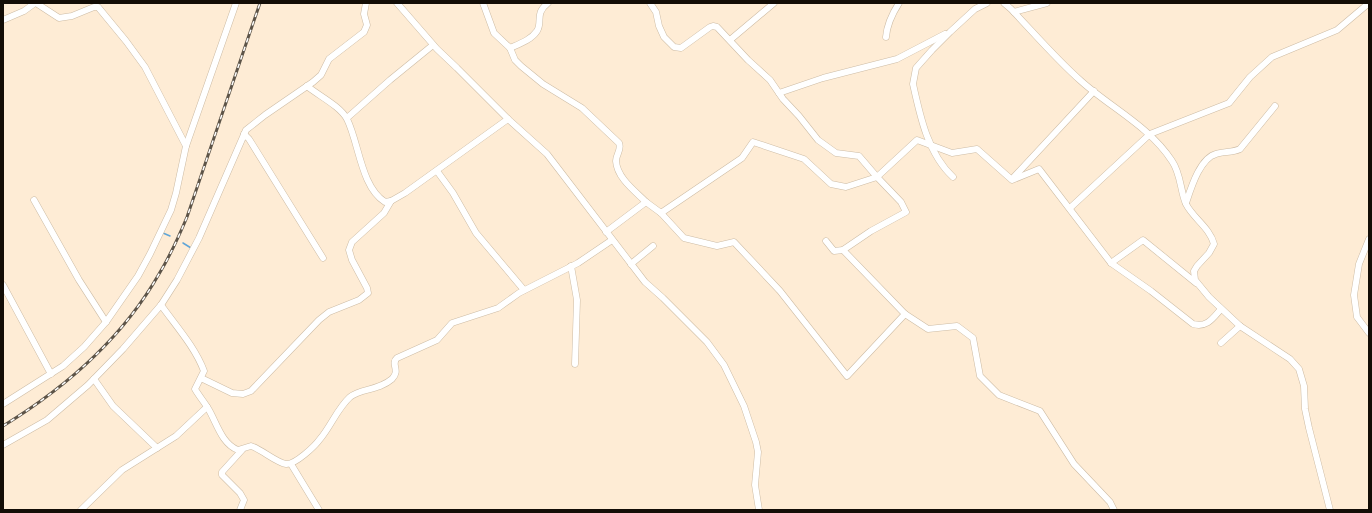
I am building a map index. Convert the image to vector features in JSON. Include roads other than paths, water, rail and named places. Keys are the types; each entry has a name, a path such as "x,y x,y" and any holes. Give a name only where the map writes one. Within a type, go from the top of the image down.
{"street":[{"path":"3,20 24,11 35,3 59,18 72,16 94,7 98,7 145,67 186,146"},
{"path":"3,404 64,366 84,347 106,322 138,276 171,210 186,146 236,3"},
{"path":"3,445 47,420 94,379 161,305 177,280 199,238 244,134 250,126 264,115 308,86 321,75 329,59 364,32 367,25 364,14 366,3"},
{"path":"397,3 433,45 508,119 547,154 645,282 707,342 724,365 744,406 756,442 758,452 756,485 759,510"},
{"path":"484,3 494,33 510,48 515,60 520,66 543,84 582,108 619,143 620,148 616,160 618,170 626,183 646,202 660,212 684,238 717,246 734,242 780,291 847,376 905,314"},
{"path":"510,48 523,42 538,30 540,11 548,3"},
{"path":"650,3 656,12 660,31 668,42 674,46 681,48 713,26 717,26 748,60 766,76 818,140 836,153 859,156 901,202 906,212 871,230 843,250 834,251 826,241"},
{"path":"730,40 774,3"},
{"path":"886,37 889,21 899,3"},
{"path":"953,176 939,161 920,116 913,79 916,68 950,32 975,9 987,3"},
{"path":"1004,3 1080,80 1150,134 1172,161 1180,177 1186,203 1214,244 1194,271 1195,280 1198,284"},
{"path":"1014,12 1047,3"},
{"path":"1070,208 1150,134 1229,102 1250,77 1272,57 1337,30 1369,3"},
{"path":"779,93 823,78 897,59 950,32"},
{"path":"347,118 385,84 433,45"},
{"path":"308,86 318,95 330,101 347,118 370,184 381,200 385,202 391,201 437,171 508,119"},
{"path":"1012,180 1094,92"},
{"path":"1186,203 1196,176 1208,158 1215,154 1234,152 1240,149 1275,106"},
{"path":"244,134 249,139 323,258"},
{"path":"660,212 742,158 753,142 804,160 830,184 846,187 877,177 917,140 952,153 977,150 1012,180"},
{"path":"1012,180 1039,169 1111,263 1194,324 1200,326 1209,322 1221,309"},
{"path":"437,171 476,233 524,290"},
{"path":"34,200 79,280 106,322"},
{"path":"200,378 232,393 243,394 251,391 319,320 329,312 359,300 368,293 367,288 352,260 349,250 352,242 384,213 391,201"},
{"path":"606,232 646,202"},
{"path":"1369,239 1359,264 1354,295 1357,317 1369,333"},
{"path":"240,510 244,500 240,493 222,475 222,472 242,450 251,446 284,464 291,464 298,460 319,441 338,411 352,396 357,393 377,388 391,380 396,374 394,360 437,340 452,323 498,308 524,290 572,266 612,240"},
{"path":"1111,263 1143,240 1198,284 1221,309 1240,326 1290,359 1299,369 1304,386 1306,416 1330,510"},
{"path":"631,264 654,246"},
{"path":"843,250 905,314 928,329 957,326 973,338 980,376 999,395 1040,411 1074,464 1110,502 1114,510"},
{"path":"572,266 577,300 575,364"},
{"path":"3,285 51,374"},
{"path":"161,305 188,341 204,371 195,389 221,433 230,445 238,450 242,450"},
{"path":"1221,343 1240,326"},
{"path":"94,379 113,406 156,448"},
{"path":"81,510 122,470 176,436 207,407"},
{"path":"291,464 319,510"}],"waterway":[{"path":"163,233 170,236"},
{"path":"183,243 191,248"}],"railway":[{"path":"3,426 26,411 70,378 110,341 128,320 159,274 187,217 260,3"}]}
